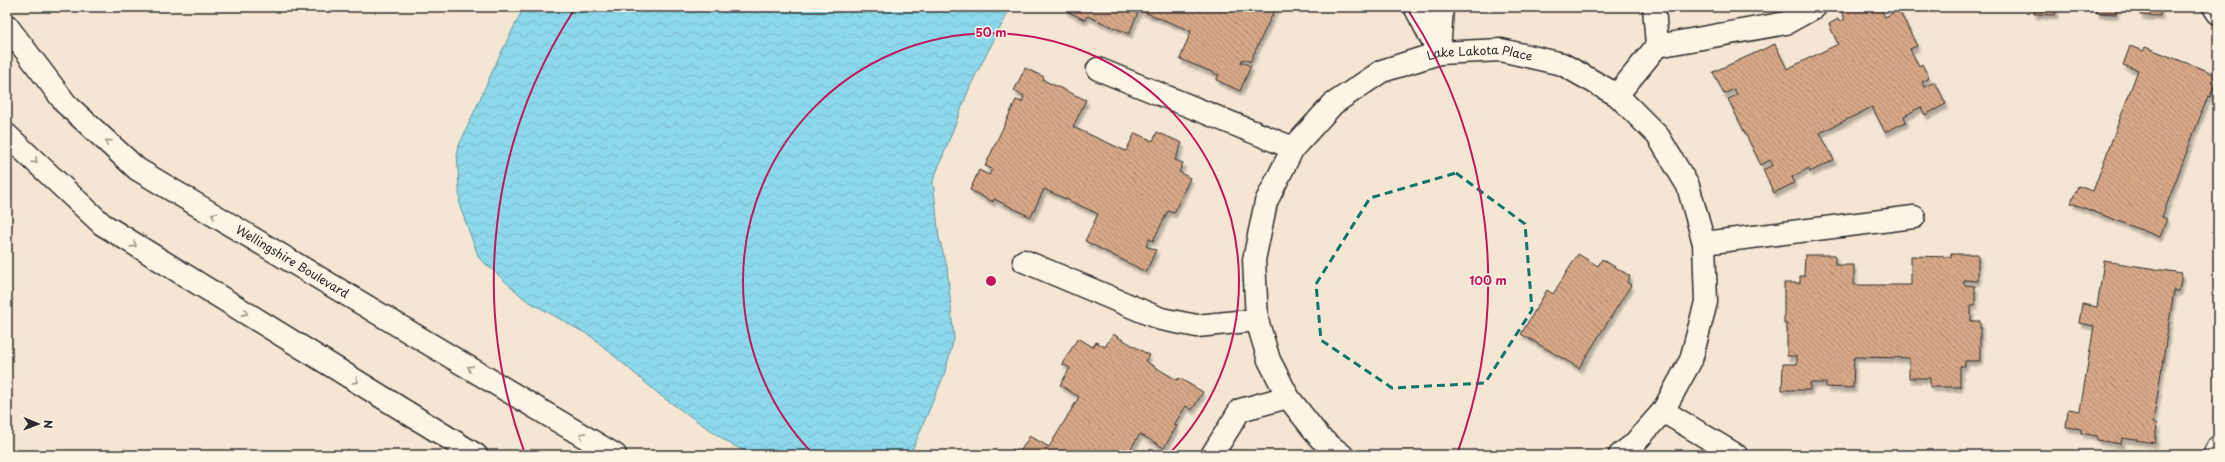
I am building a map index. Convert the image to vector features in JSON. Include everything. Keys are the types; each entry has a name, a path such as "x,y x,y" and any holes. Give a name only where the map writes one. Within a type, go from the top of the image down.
{"street":[{"path":"1415,7 1439,53"},
{"path":"1439,53 1442,7"},
{"path":"1654,7 1657,46"},
{"path":"1616,95 1657,46 1786,23 1815,7"},
{"path":"2214,7 2218,13"},
{"name":"Wellingshire Boulevard","path":"7,26 66,104 137,169 615,455"},
{"name":"Lake Lakota Place","path":"1342,455 1320,438 1288,397 1269,360 1257,320 1254,260 1266,202 1293,148 1333,104 1382,71 1439,53 1502,50 1562,64 1616,95 1658,136 1688,186 1704,243 1706,302 1691,360 1663,411 1633,445 1620,455"},
{"path":"1098,70 1293,148"},
{"path":"7,135 102,224 476,455"},
{"path":"1704,243 1914,217"},
{"path":"1024,260 1161,319 1197,326 1257,320"},
{"path":"1212,455 1240,410 1288,397"},
{"path":"1663,411 1736,455"},
{"path":"2214,455 2218,447"}],"highlighted area":[{"path":"1456,173 1525,224 1532,310 1485,383 1392,388 1321,340 1316,284 1370,198"}],"water":[{"path":"524,7 1011,7 971,84 933,181 939,238 947,267 954,339 944,375 910,455 754,455 732,445 661,396 592,337 526,300 479,258 460,207 457,150 497,61"}],"building":[{"path":"1066,7 1276,7 1250,62 1243,59 1241,62 1251,66 1240,91 1216,80 1219,75 1180,59 1191,31 1139,10 1129,34 1087,16 1085,20 1065,10"},
{"path":"1847,7 1876,7 1877,10 1881,9 1885,17 1899,10 1917,46 1910,49 1919,66 1922,64 1929,78 1922,82 1924,87 1935,82 1946,104 1925,115 1921,107 1904,116 1906,122 1885,132 1872,107 1820,133 1834,160 1810,172 1809,168 1792,177 1794,183 1774,193 1763,170 1773,165 1770,160 1761,165 1728,99 1737,95 1734,89 1724,94 1713,72 1775,44 1787,69 1838,44 1829,24 1838,19 1839,22 1845,19 1840,10"},
{"path":"2034,7 2056,7 2055,15 2034,14"},
{"path":"2097,7 2116,7 2116,14 2097,13"},
{"path":"2141,7 2160,7 2160,16 2140,15"},
{"path":"2130,46 2143,51 2145,47 2218,75 2210,97 2208,96 2162,217 2167,219 2160,237 2071,203 2078,186 2093,191 2138,70 2123,65"},
{"path":"1025,68 1044,77 1043,80 1086,100 1073,127 1126,151 1135,133 1153,141 1157,132 1182,143 1175,160 1183,163 1179,172 1190,178 1174,213 1168,211 1153,241 1149,239 1146,246 1156,250 1146,272 1085,241 1098,214 1044,189 1031,217 994,199 993,202 970,190 979,170 989,175 992,169 985,166 1016,100 1022,102 1024,96 1014,91"},
{"path":"1578,254 1598,266 1602,259 1630,276 1627,282 1631,285 1579,368 1521,334 1547,290 1553,294"},
{"path":"1951,254 1978,254 1978,281 1964,280 1964,285 1975,286 1975,305 1971,305 1971,321 1980,321 1980,361 1965,361 1965,366 1960,366 1960,387 1930,387 1930,378 1909,378 1909,358 1854,357 1853,388 1826,387 1826,383 1810,383 1810,390 1782,390 1783,364 1797,364 1797,356 1787,356 1787,324 1784,324 1784,283 1800,283 1800,276 1804,276 1805,255 1835,255 1835,265 1854,265 1854,285 1911,285 1911,256 1951,257"},
{"path":"2104,261 2182,273 2179,291 2174,291 2153,423 2157,424 2155,443 2122,438 2121,444 2097,440 2097,436 2081,433 2081,429 2066,427 2068,409 2080,411 2094,326 2079,323 2082,304 2097,307"},
{"path":"1113,334 1149,355 1145,361 1177,380 1179,378 1203,392 1192,410 1186,406 1174,425 1177,426 1164,448 1140,434 1127,455 1008,455 1012,449 1019,453 1030,436 1049,447 1079,397 1060,385 1070,368 1062,364 1078,338 1093,347 1096,342 1105,347"}]}
